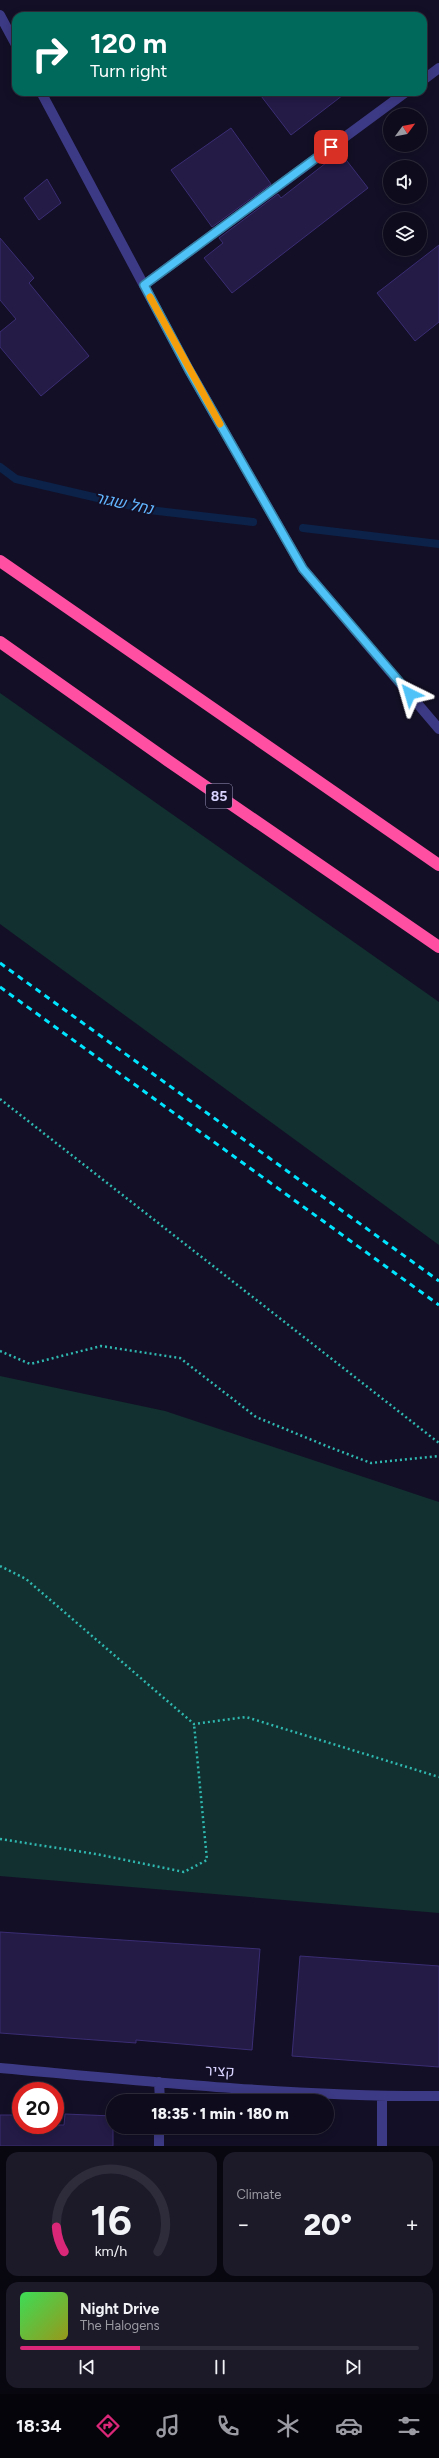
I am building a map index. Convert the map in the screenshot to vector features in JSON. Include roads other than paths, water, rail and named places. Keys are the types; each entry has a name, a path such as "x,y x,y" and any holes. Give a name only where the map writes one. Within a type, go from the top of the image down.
{"highway":[{"path":"0,562 439,865"},
{"name":"85","path":"0,642 167,760 439,947"}],"street":[{"path":"0,15 12,37"},
{"path":"0,29 12,39"},
{"path":"427,77 439,68"},
{"path":"43,96 189,370 303,569 439,729"},
{"path":"144,285 401,96"},
{"name":"קציר","path":"0,2068 160,2082 382,2096 439,2096"},
{"path":"160,2082 160,2094"},
{"path":"382,2096 382,2146"},
{"path":"159,2134 159,2146"}],"waterway":[{"name":"נחל שגור","path":"0,467 16,479 149,510 253,522"},
{"name":"נחל שגור","path":"303,528 439,544"}],"railway":[{"path":"0,963 439,1281"},
{"path":"0,987 439,1305"}]}
